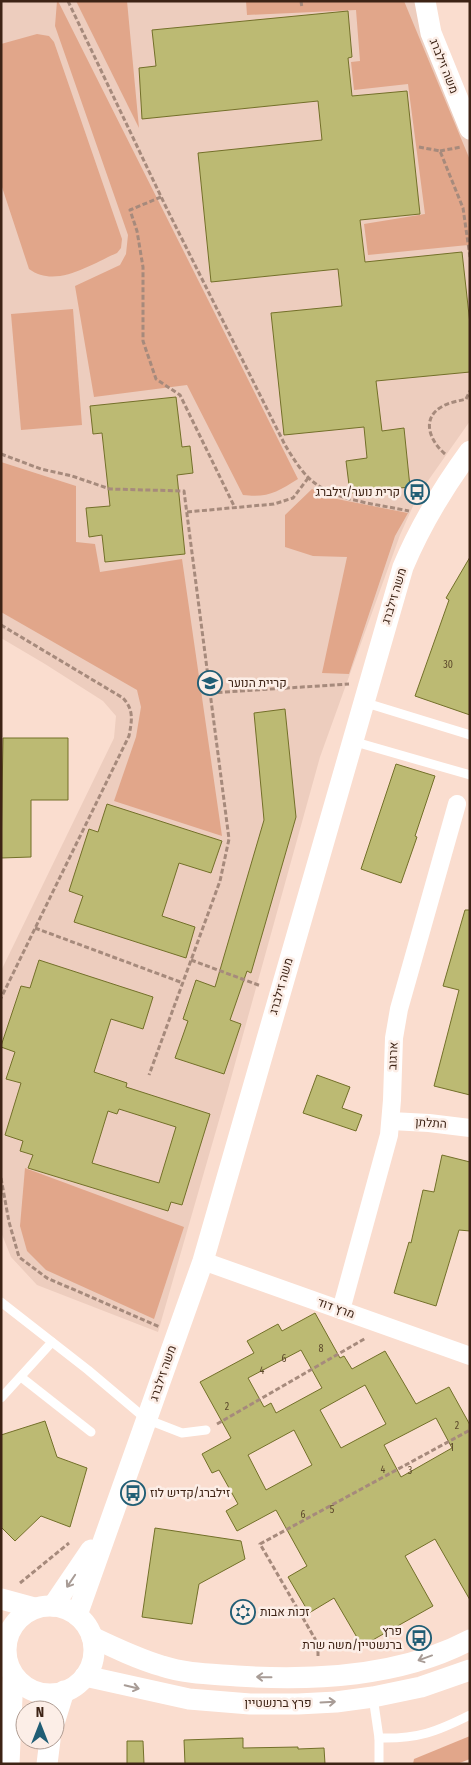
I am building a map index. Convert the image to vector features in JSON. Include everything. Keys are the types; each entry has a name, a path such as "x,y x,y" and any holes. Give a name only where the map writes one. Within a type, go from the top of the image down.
{"street":[{"name":"משה זילברג","path":"425,1 431,33 466,138"},
{"name":"משה זילברג","path":"77,1615 203,1260 403,566 417,534 446,484 464,459"},
{"name":"ארגוב","path":"341,1310 380,1174 391,1121 394,1038 399,1009 457,804"},
{"name":"התלתן","path":"391,1121 470,1128"},
{"name":"מרץ דוד","path":"203,1260 470,1356"},
{"name":"משה זילברג","path":"44,1607 66,1588 108,1528"},
{"path":"1,1599 44,1607 65,1608 77,1615 86,1625 92,1637 94,1656 85,1676 78,1683 64,1691 47,1694 23,1685 13,1675 6,1659 4,1638 17,1620 44,1607"},
{"name":"פרץ ברנשטיין","path":"92,1637 139,1659 163,1667 192,1673 257,1677 319,1677 369,1671 414,1662 455,1648 470,1640"},
{"name":"פרץ ברנשטיין","path":"85,1676 189,1699 250,1704 336,1702 374,1697 421,1687 470,1670"},
{"path":"9,1764 13,1675"},
{"path":"61,1700 64,1691"},
{"path":"47,1764 49,1750"}],"lane":[{"path":"366,693 470,735"},
{"path":"352,740 470,775"},
{"path":"1,1302 88,1370 146,1419 182,1432 206,1430"},
{"path":"1,1398 52,1342"},
{"path":"21,1377 91,1432"},
{"path":"374,1697 379,1738 379,1764"},
{"path":"379,1738 401,1739 439,1731 470,1716"}],"path":[{"path":"68,1 161,196 284,444 298,466 315,484 336,496 428,515"},
{"path":"301,1 302,8"},
{"path":"418,147 440,151 466,138"},
{"path":"440,151 463,208 470,257"},
{"path":"161,196 130,210 137,231 143,267 143,342 156,379 180,394 235,508"},
{"path":"464,459 434,443 430,435 430,424 433,414 442,406 466,399 470,391"},
{"path":"1,454 110,490 184,491 229,839 220,881 149,1075"},
{"path":"187,512 274,504 293,498 309,477"},
{"path":"1,625 123,698 130,705 133,719 129,736 1,998"},
{"path":"210,693 366,693"},
{"path":"35,928 183,983"},
{"path":"191,960 279,993"},
{"path":"1,1178 9,1222 19,1257 47,1278 176,1334"},
{"path":"206,1430 387,1326"},
{"path":"319,1677 318,1644 260,1544 470,1430"}],"shaded area":[{"name":"קריית הנוער","path":"1,1 418,1 425,26 470,142 470,421 418,495 400,535 320,757 158,1332 37,1285 11,1257 1,1232 1,971 114,738 116,716 103,701 1,638"},
{"path":"57,1 298,479 278,491 259,496 243,495 187,385 94,397 75,286 120,265 126,254 128,235 55,26"},
{"path":"76,1 127,1 139,128"},
{"path":"246,1 404,1 470,160 470,265 468,245 368,255 364,224 425,214 408,84 354,90 351,62 360,61 356,10 247,15"},
{"path":"37,34 49,36 54,42 122,239 121,248 117,253 62,276 39,275 29,269 1,184 1,44"},
{"path":"73,309 82,425 21,430 11,314"},
{"path":"1,462 76,486 76,542 95,544 100,572 182,559 222,836 114,801 136,737 141,707 137,690 1,612"},
{"path":"312,489 337,499 408,513 395,536 349,674 322,673 347,557 313,556 285,547 285,515"},
{"path":"25,1168 184,1227 154,1319 46,1270 27,1251 20,1226"},
{"path":"470,1736 470,1759 457,1764 413,1764 414,1759"}],"building":[{"path":"348,11 352,57 348,58 352,96 407,91 420,214 360,220 365,262 462,252 470,324 470,372 376,381 382,431 404,428 410,487 350,493 346,461 367,458 364,427 284,435 271,313 342,306 338,269 211,282 198,153 322,140 318,101 142,119 139,68 156,66 152,30"},
{"path":"176,397 182,447 190,446 193,473 177,475 185,554 105,562 102,535 89,537 86,508 110,506 102,433 93,434 90,406"},
{"path":"470,557 470,715 415,696 449,600 446,598"},
{"path":"285,709 296,817 251,973 247,971 230,1020 241,1024 224,1074 175,1058 188,1021 183,1019 196,980 215,987 264,820 254,713"},
{"path":"3,738 68,738 68,800 31,800 31,857 1,858"},
{"path":"396,764 435,776 401,883 361,869"},
{"path":"107,804 222,841 211,873 179,863 162,916 195,927 186,958 74,922 83,896 69,891 89,829 98,832"},
{"path":"465,910 470,910 470,1095 434,1086 459,990 443,986"},
{"path":"39,960 153,997 143,1029 111,1019 94,1072 127,1083 126,1087 210,1114 182,1205 171,1202 168,1211 28,1168 33,1155 20,1151 23,1141 5,1135 21,1083 6,1079 15,1052 1,1046 21,986 30,988","holes":["119,1109 176,1127 159,1183 92,1163 108,1111 117,1114"]},
{"path":"317,1075 350,1087 342,1108 362,1115 356,1131 303,1113"},
{"path":"442,1155 470,1162 470,1231 459,1230 436,1306 394,1293 409,1242 411,1243 423,1190 434,1192"},
{"path":"315,1313 340,1358 344,1356 352,1369 385,1351 416,1404 449,1387 470,1425 470,1600 435,1539 405,1556 433,1606 362,1646 334,1598 309,1613 288,1577 307,1566 276,1510 237,1531 226,1511 238,1504 219,1470 212,1473 202,1454 231,1438 200,1382 254,1353 247,1341 278,1324 282,1331","holes":["301,1350 322,1388 276,1413 271,1403 264,1407 248,1378","365,1385 386,1424 341,1448 320,1410","436,1418 452,1448 401,1477 384,1445","294,1430 312,1465 266,1490 248,1455"]},
{"path":"45,1421 57,1457 87,1468 70,1527 41,1516 15,1541 1,1527 1,1435"},
{"path":"155,1528 241,1541 245,1559 199,1584 192,1624 142,1617"},
{"path":"243,1738 243,1748 324,1748 325,1764 185,1764 184,1740"},
{"path":"127,1741 143,1741 144,1764 127,1764"}],"place":[{"name":"קרית נוער/זילברג","path":"417,492"},
{"name":"קריית הנוער","path":"210,683"},
{"name":"זילברג/קדיש לוז","path":"133,1493"},
{"name":"זכות אבות","path":"243,1612"},
{"name":"פרץ ברנשטיין/משה שרת","path":"419,1638"}]}
